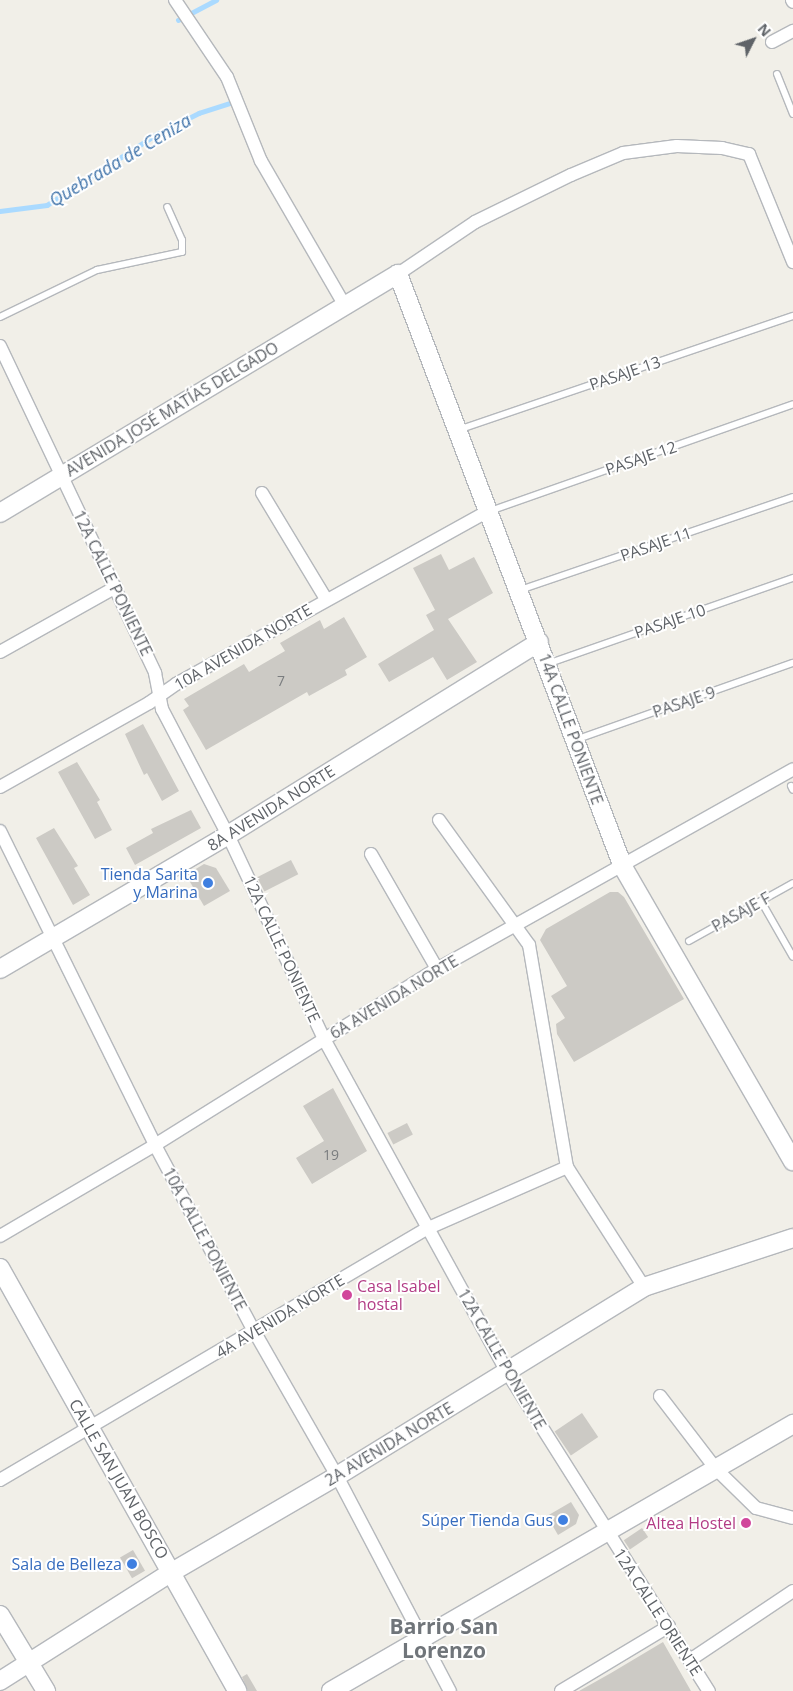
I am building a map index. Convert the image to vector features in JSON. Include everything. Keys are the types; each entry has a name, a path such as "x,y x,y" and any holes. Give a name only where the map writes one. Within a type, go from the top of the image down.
{"street":[{"path":"175,0 227,76 261,161 345,306"},
{"path":"772,42 793,31"},
{"path":"398,274 476,222 623,153 677,146 722,148 749,154 792,253"},
{"name":"AVENIDA JOSÉ MATÍAS DELGADO","path":"0,513 398,274"},
{"name":"14A CALLE PONIENTE","path":"398,274 623,867 793,1162"},
{"name":"12A CALLE PONIENTE","path":"0,346 60,476 116,587 156,673 162,709 228,835 324,1039 426,1229 508,1372 606,1533"},
{"path":"262,493 326,599"},
{"name":"10A AVENIDA NORTE","path":"0,787 326,599 488,511"},
{"path":"0,652 116,587"},
{"name":"8A AVENIDA NORTE","path":"0,969 228,835 538,642"},
{"name":"6A AVENIDA NORTE","path":"0,1236 155,1145 437,969 518,926 793,769"},
{"path":"439,820 518,926 533,958 567,1166 644,1287"},
{"name":"10A CALLE PONIENTE","path":"0,832 155,1145 254,1331 337,1476 422,1641 450,1691"},
{"path":"371,854 437,969"},
{"name":"4A AVENIDA NORTE","path":"0,1480 426,1229 567,1166"},
{"name":"2A AVENIDA NORTE","path":"0,1681 172,1572 337,1476 644,1287 793,1238"},
{"name":"CALLE SAN JUAN BOSCO","path":"0,1268 237,1691"},
{"path":"660,1396 716,1469 756,1508 793,1518"},
{"path":"331,1691 422,1641 793,1424"},
{"name":"12A CALLE ORIENTE","path":"606,1533 669,1626 709,1691"},
{"path":"690,1660 793,1591"},
{"path":"0,1615 46,1691"},
{"path":"561,1691 669,1626"}],"lane":[{"path":"777,74 793,114"},
{"path":"0,316 97,270 182,252 182,240 167,207"},
{"name":"PASAJE 13","path":"458,430 793,316"},
{"name":"PASAJE 12","path":"488,511 793,404"},
{"name":"PASAJE 11","path":"518,590 793,497"},
{"name":"PASAJE 10","path":"547,664 793,578"},
{"name":"PASAJE 9","path":"575,740 793,663"},
{"name":"PASAJE F","path":"689,941 793,883"},
{"path":"761,901 793,957"}],"building":[{"path":"441,554 449,570 474,557 493,593 448,619 477,662 447,680 433,657 389,682 378,664 434,630 426,615 435,610 413,568"},
{"path":"344,617 367,657 345,670 347,675 309,696 307,692 206,750 183,710 189,706 184,699 244,664 249,672 285,651 280,643 320,620 324,629"},
{"path":"143,724 179,791 162,801 147,773 144,775 125,734"},
{"path":"77,762 100,800 97,802 112,830 95,839 58,772"},
{"path":"191,810 201,828 135,865 126,848 153,833 151,829"},
{"path":"54,828 78,866 74,868 90,895 73,905 36,838"},
{"path":"291,860 298,874 264,892 257,877"},
{"name":"Tienda Sarita y Marina","path":"204,864 216,868 230,891 204,906 186,875"},
{"path":"610,892 618,892 624,897 684,999 574,1062 557,1034 556,1024 565,1018 551,996 567,986 540,940 546,929"},
{"path":"333,1088 367,1151 312,1184 296,1158 324,1141 303,1106"},
{"path":"407,1123 413,1135 393,1145 387,1133"},
{"path":"582,1413 598,1437 571,1455 555,1431"},
{"name":"Súper Tienda Gus","path":"571,1502 579,1515 576,1524 558,1535 547,1516"},
{"path":"642,1528 648,1537 630,1549 624,1540"},
{"name":"Sala de Belleza","path":"133,1550 145,1571 132,1578 120,1558"},
{"path":"663,1642 691,1691 579,1691 611,1673"},
{"path":"247,1674 257,1691 248,1691 242,1677"}],"waterway":[{"name":"Quebrada de Ceniza","path":"178,20 216,0"},
{"name":"Quebrada de Ceniza","path":"0,211 47,205 155,135 199,113 236,101"}],"place":[{"name":"Tienda Sarita y Marina","path":"208,883"},
{"name":"Casa Isabel hostal","path":"347,1295"},
{"name":"Súper Tienda Gus","path":"563,1520"},
{"name":"Altea Hostel","path":"746,1523"},
{"name":"Sala de Belleza","path":"132,1564"}],"district":[{"name":"Barrio San Lorenzo","path":"444,1638"}]}
